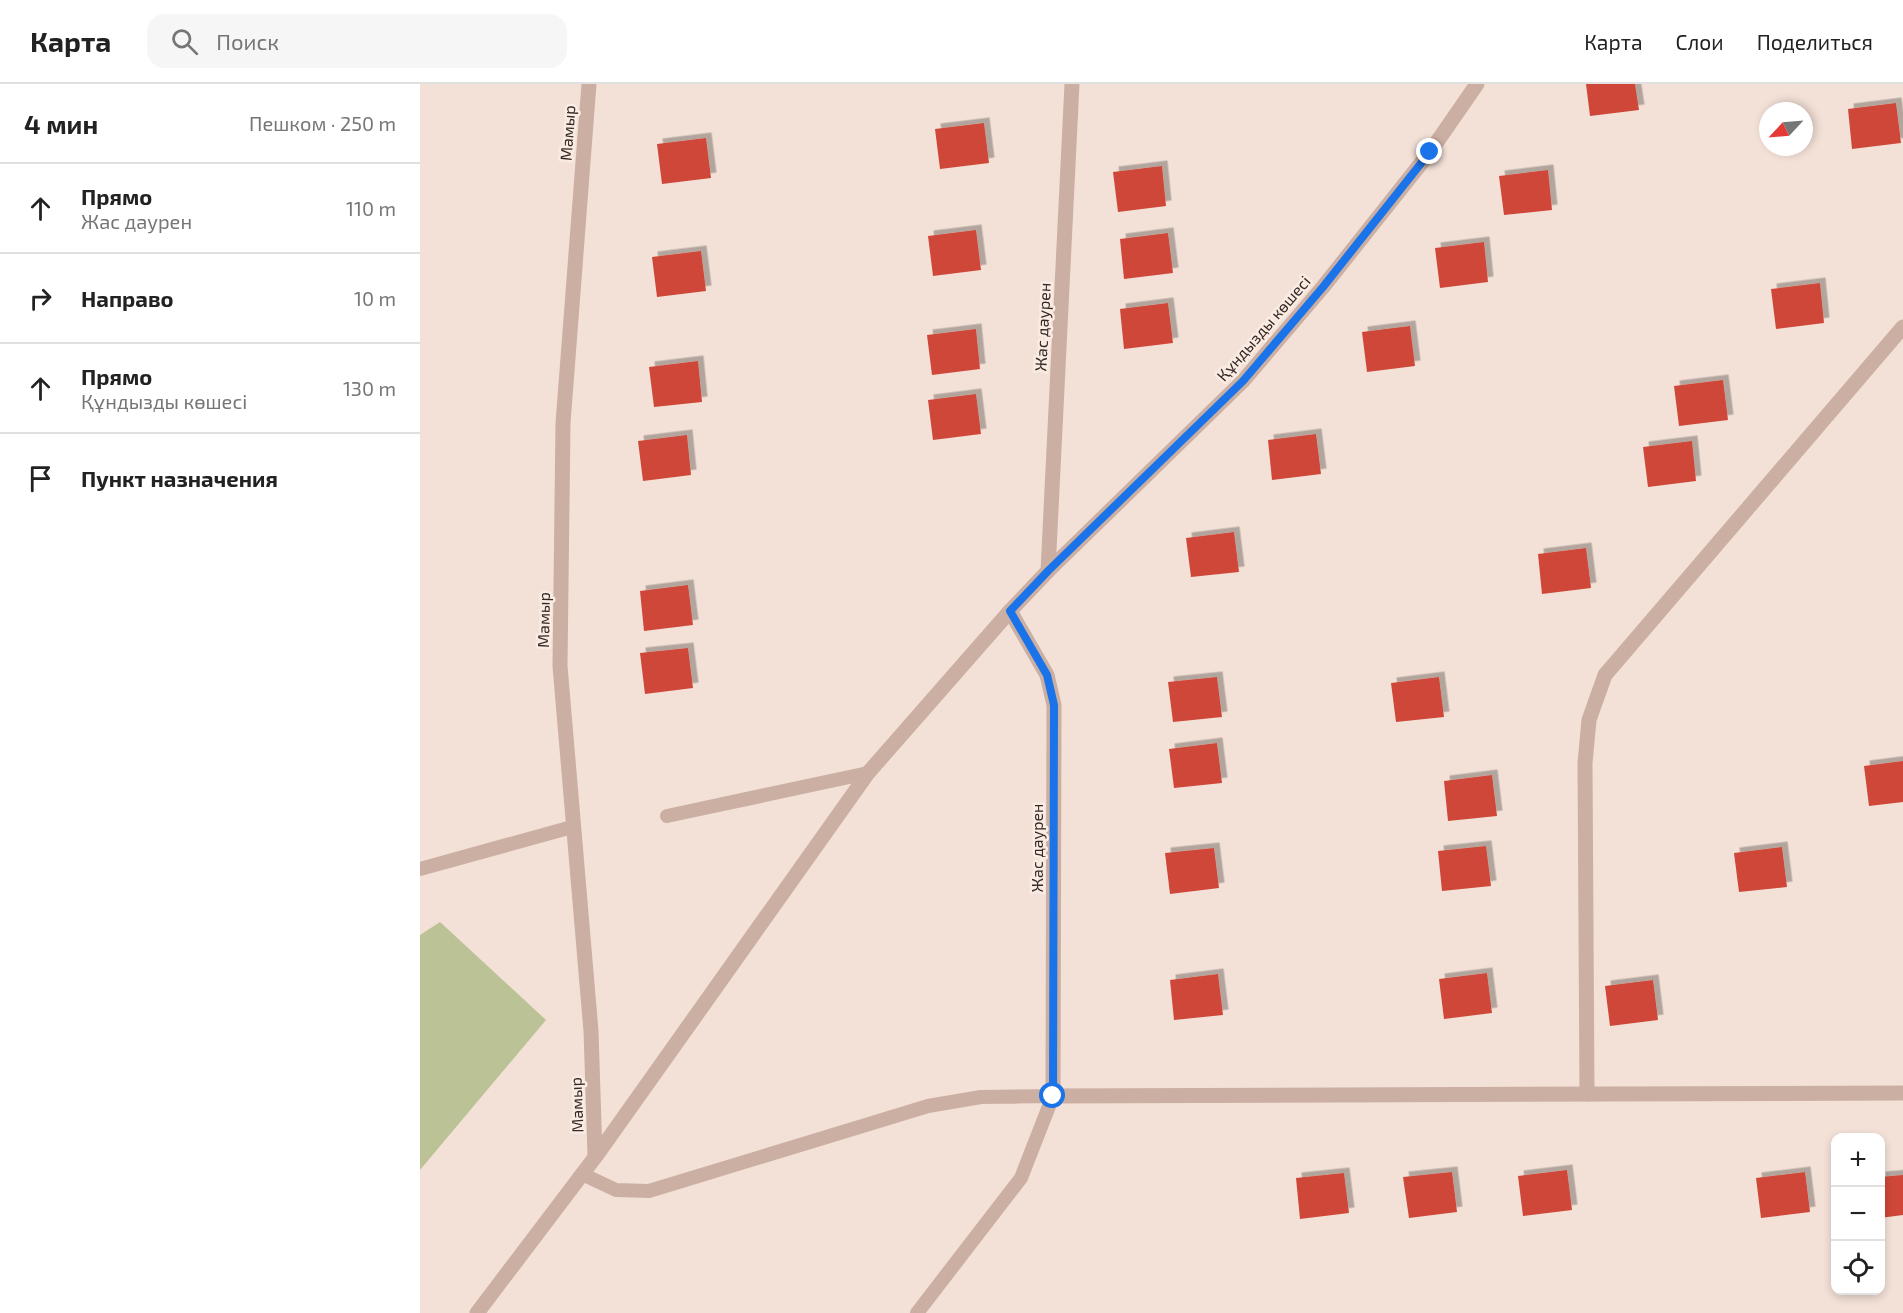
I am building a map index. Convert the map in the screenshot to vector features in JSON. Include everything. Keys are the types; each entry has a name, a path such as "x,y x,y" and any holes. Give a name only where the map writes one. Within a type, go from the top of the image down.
{"street":[{"name":"Мамыр","path":"589,84 563,423 560,666 591,1031 596,1155"},
{"name":"Жас даурен","path":"1048,571 1072,84"},
{"name":"Құндызды көшесі","path":"477,1313 596,1155 868,773 1048,571 1243,381 1323,287 1423,161 1478,84"},
{"path":"1587,1094 1585,763 1589,720 1605,675 1903,327"},
{"name":"Жас даурен","path":"1010,611 1047,675 1054,705 1053,1096"},
{"path":"1053,1096 1903,1093"}],"lane":[{"path":"667,816 868,773"},
{"path":"420,869 572,828"},
{"path":"582,1174 616,1190 650,1191 928,1106 981,1098 1053,1096 1021,1178 917,1313"}],"green space":[{"path":"440,922 546,1020 420,1170 420,935"}],"building":[{"path":"1586,84 1635,84 1639,110 1590,116"},
{"path":"1896,103 1901,143 1852,149 1848,109"},
{"path":"984,123 989,163 940,169 935,129"},
{"path":"706,138 711,178 662,184 657,144"},
{"path":"1162,166 1166,206 1118,212 1113,172"},
{"path":"1548,170 1552,210 1504,215 1499,176"},
{"path":"976,230 981,270 933,276 928,236"},
{"path":"1168,233 1173,273 1124,279 1120,239"},
{"path":"1484,242 1488,282 1440,288 1435,248"},
{"path":"701,251 706,291 657,297 652,257"},
{"path":"1820,283 1824,323 1776,329 1771,289"},
{"path":"1168,303 1173,343 1124,349 1120,309"},
{"path":"1410,326 1415,366 1367,372 1362,332"},
{"path":"976,329 980,369 932,375 927,335"},
{"path":"698,361 702,402 654,407 649,367"},
{"path":"1723,380 1728,420 1679,426 1674,386"},
{"path":"976,394 981,434 933,440 928,400"},
{"path":"1316,434 1321,474 1272,480 1268,440"},
{"path":"687,435 691,475 643,481 638,441"},
{"path":"1692,441 1696,481 1648,487 1643,447"},
{"path":"1234,532 1239,572 1191,577 1186,538"},
{"path":"1586,548 1591,588 1542,594 1538,554"},
{"path":"688,585 693,625 644,631 640,591"},
{"path":"688,648 693,688 645,694 640,653"},
{"path":"1217,677 1222,717 1173,722 1168,682"},
{"path":"1439,677 1444,717 1396,722 1391,683"},
{"path":"1217,743 1222,783 1174,788 1169,749"},
{"path":"1903,761 1903,802 1869,806 1864,766"},
{"path":"1492,775 1497,816 1448,821 1444,781"},
{"path":"1486,846 1491,886 1442,891 1438,851"},
{"path":"1782,847 1787,887 1739,892 1734,853"},
{"path":"1214,848 1219,888 1170,894 1165,853"},
{"path":"1487,973 1492,1013 1444,1019 1439,979"},
{"path":"1218,974 1223,1015 1174,1020 1170,980"},
{"path":"1653,980 1658,1020 1610,1026 1605,986"},
{"path":"1567,1170 1572,1210 1523,1216 1518,1176"},
{"path":"1452,1172 1457,1212 1409,1218 1403,1177"},
{"path":"1805,1172 1810,1212 1761,1218 1756,1178"},
{"path":"1344,1173 1349,1213 1300,1219 1296,1178"},
{"path":"1903,1175 1903,1215 1885,1217 1885,1177"}],"route":[{"path":"1053,1096 1054,705 1047,675 1010,611 1243,381 1323,287 1430,152"}]}
